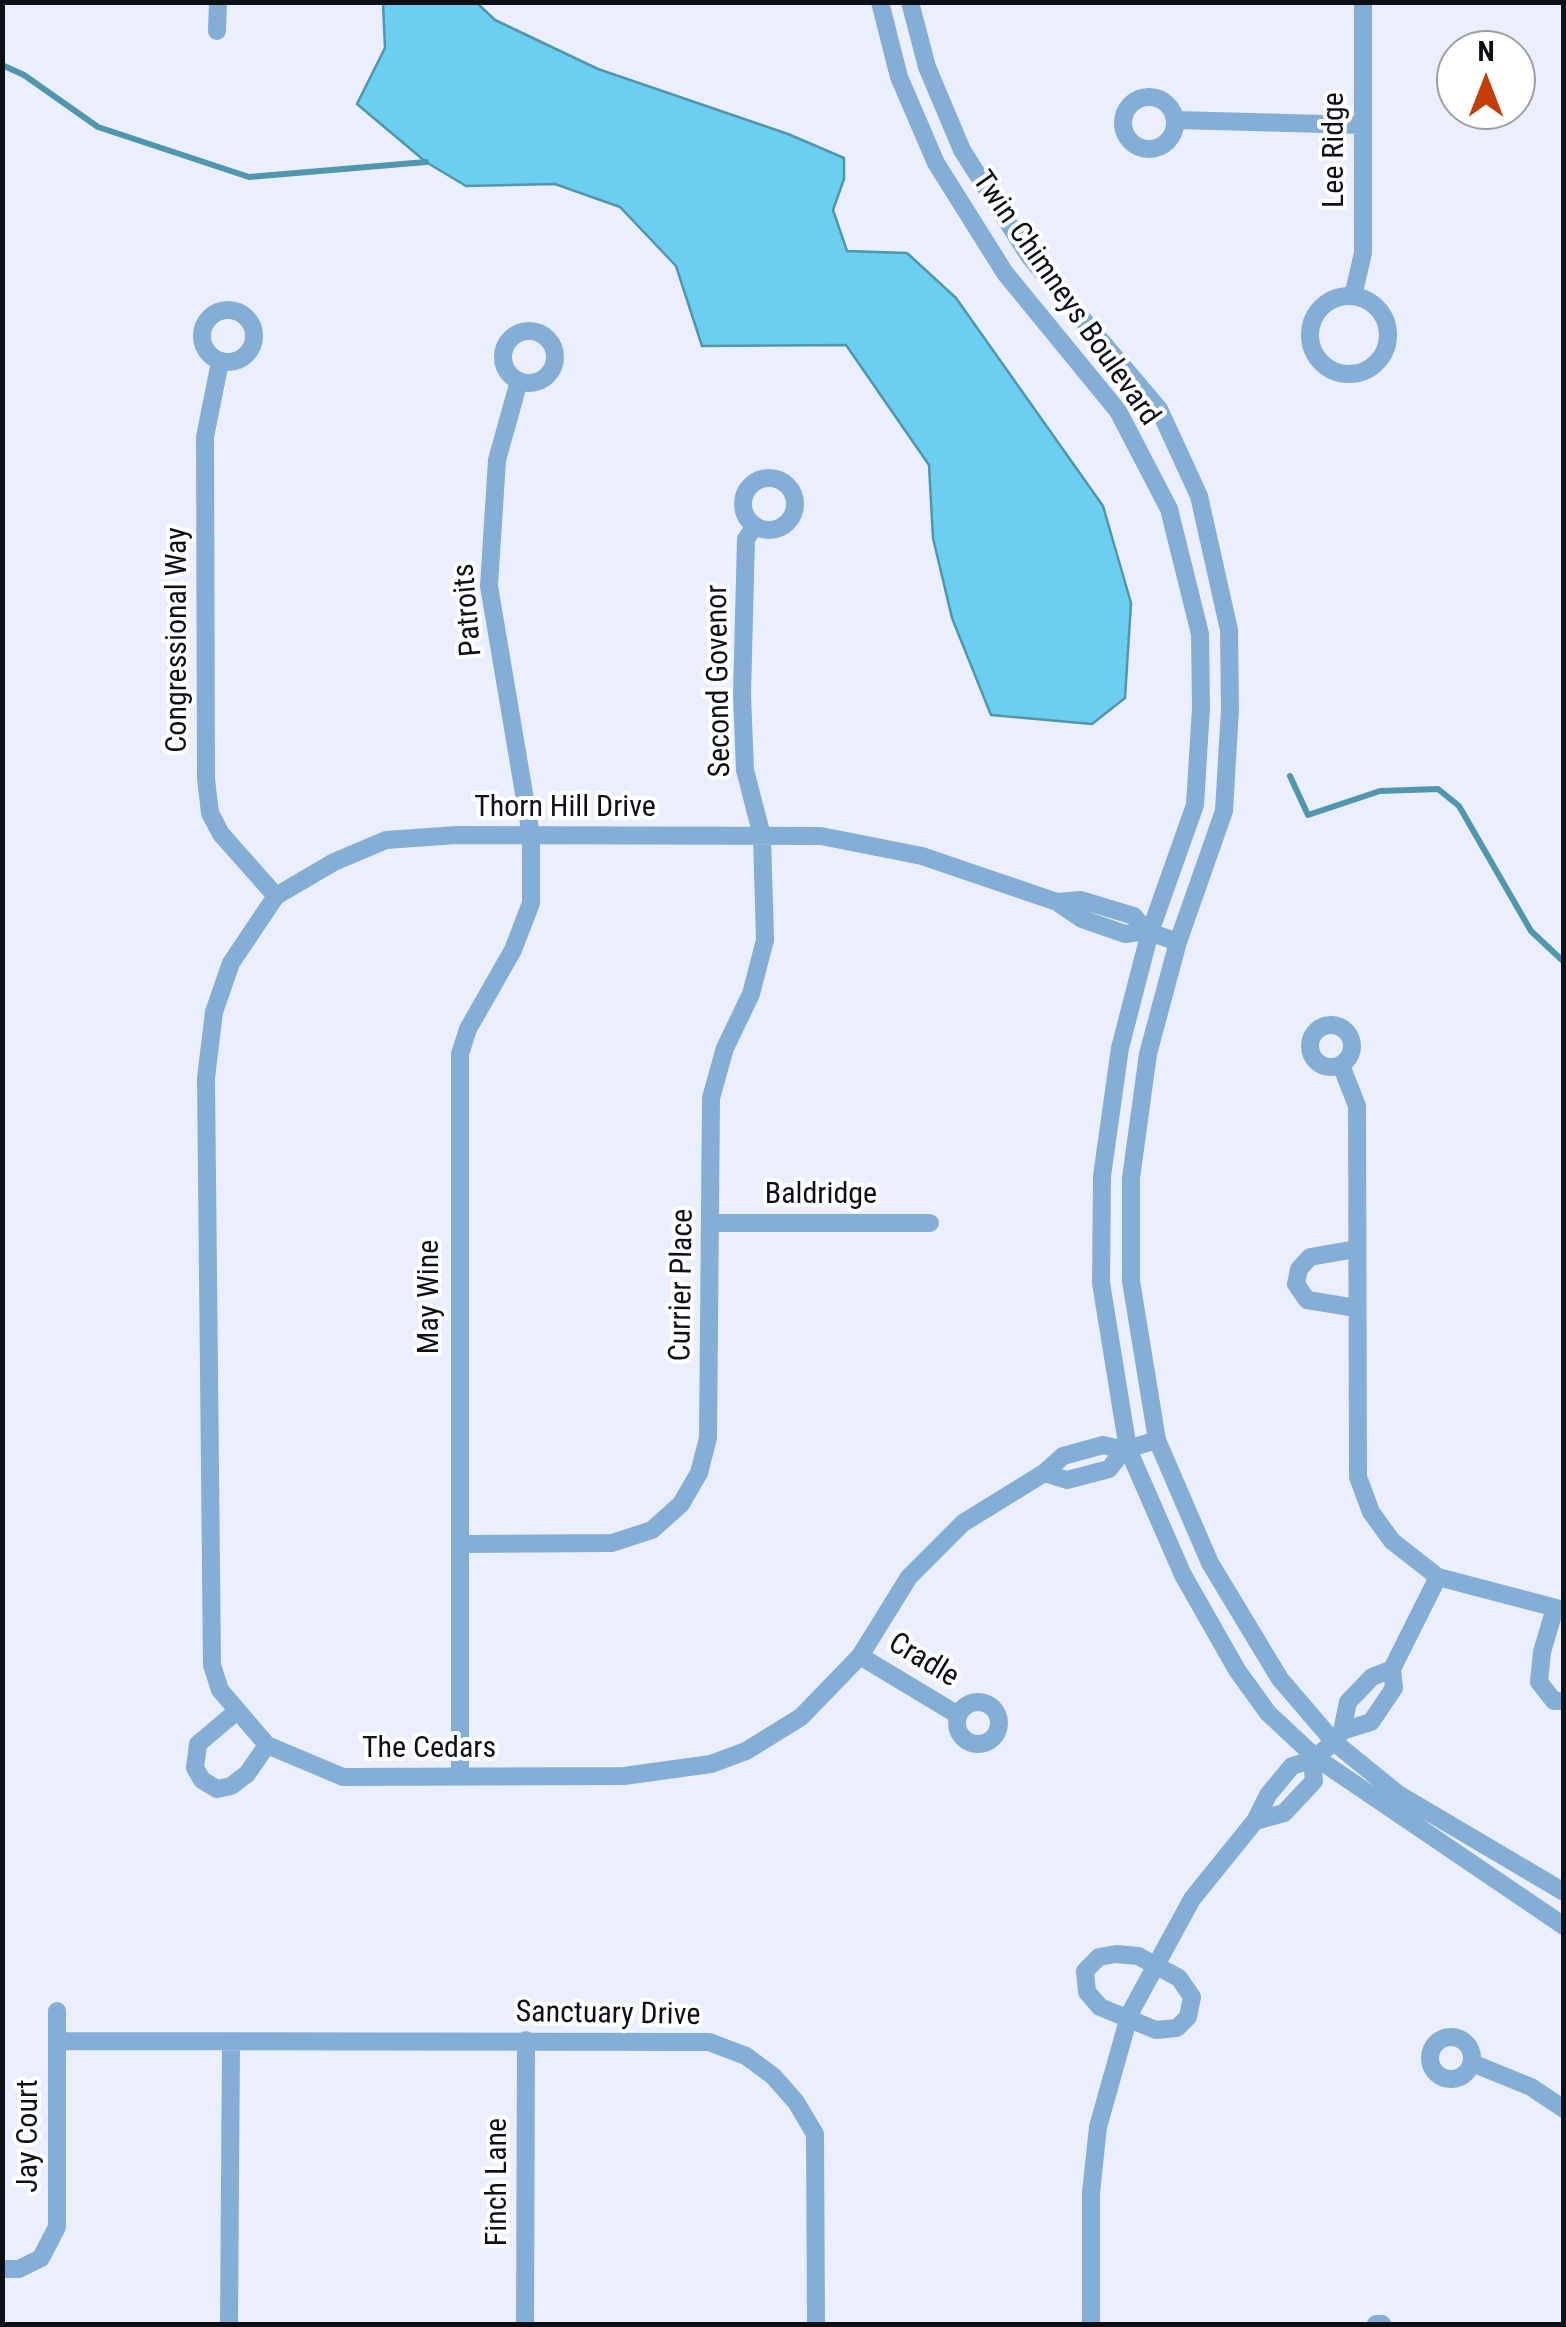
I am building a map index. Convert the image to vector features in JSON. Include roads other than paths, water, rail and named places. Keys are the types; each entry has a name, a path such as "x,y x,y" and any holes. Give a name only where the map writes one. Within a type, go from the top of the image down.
{"street":[{"path":"218,2 218,31"},
{"name":"Twin Chimneys Boulevard","path":"880,2 899,76 936,164 1005,273 1118,411 1169,509 1200,634 1202,708 1195,805 1148,932 1120,1048 1102,1176 1101,1283 1126,1449 1184,1576 1237,1670 1268,1713 1314,1759 1564,1926"},
{"name":"Twin Chimneys Boulevard","path":"910,2 926,68 962,150 1029,256 1132,372 1159,409 1199,496 1229,630 1230,708 1224,811 1178,942 1148,1054 1131,1178 1130,1281 1157,1440 1210,1563 1280,1678 1398,1794 1564,1892"},
{"name":"Lee Ridge","path":"1354,296 1363,253 1363,2"},
{"path":"1176,120 1362,125"},
{"path":"1354,296 1377,308 1388,332 1381,358 1372,368 1348,375 1316,358 1309,334 1312,322 1327,302 1354,296"},
{"name":"Congressional Way","path":"220,362 205,437 206,779 210,813 221,834 276,896"},
{"name":"Patroits","path":"519,381 496,460 489,586 530,835"},
{"name":"Second Govenor","path":"755,526 746,539 742,695 745,770 762,836"},
{"name":"Thorn Hill Drive","path":"206,1078 214,1012 231,963 276,896 386,840 530,835 821,836 875,845 1057,902 1081,900 1134,916 1148,932 1178,942"},
{"name":"May Wine","path":"460,1776 460,1054 478,1007 513,950 532,902 530,835"},
{"name":"Currier Place","path":"460,1544 612,1543 652,1530 682,1504 699,1473 708,1438 711,1098 725,1048 751,994 766,940 762,836"},
{"path":"1341,1065 1357,1106 1358,1477 1371,1512 1392,1541 1438,1577 1559,1609 1539,1682 1554,1701 1564,1700"},
{"name":"The Cedars","path":"206,1078 212,1665 220,1690 267,1746 343,1777 624,1776 711,1764 746,1751 802,1717 860,1656 909,1577 963,1523 1044,1474 1063,1456 1103,1445 1126,1449 1157,1440"},
{"name":"Baldridge","path":"712,1223 930,1223"},
{"path":"1356,1249 1310,1257 1299,1268 1296,1284 1307,1300 1356,1308"},
{"path":"1092,2324 1091,2193 1096,2144 1108,2079 1128,2018 1154,1963 1192,1899 1256,1822 1268,1794 1292,1766 1314,1759 1338,1736 1371,1722 1394,1688 1392,1670 1438,1577"},
{"name":"Cradle","path":"860,1656 958,1714"},
{"path":"1338,1736 1348,1702 1372,1676 1392,1670"},
{"path":"236,1711 198,1744 195,1768 202,1780 217,1789 231,1786 247,1774 267,1746"},
{"path":"1256,1822 1284,1813 1314,1782 1314,1759"},
{"path":"1138,1956 1154,1963 1179,1978 1192,1998 1188,2018 1176,2028 1156,2030 1128,2018 1100,2006 1087,1992 1085,1971 1099,1957 1138,1956"},
{"name":"Jay Court","path":"2,2269 18,2269 42,2258 56,2227 57,2011"},
{"name":"Sanctuary Drive","path":"58,2040 708,2042 746,2056 773,2076 796,2102 815,2134 816,2324"},
{"name":"Finch Lane","path":"525,2324 526,2040"},
{"path":"228,2324 231,2043"},
{"path":"1472,2062 1514,2078 1564,2109"}],"water":[{"path":"383,3 477,3 495,20 598,69 788,134 844,158 844,179 833,210 847,251 907,253 956,298 1103,506 1131,603 1125,698 1092,724 991,715 952,618 933,538 929,465 846,345 702,346 676,266 620,207 555,184 466,186 426,162 357,104 385,48"}],"waterway":[{"path":"2,65 24,75 98,127 249,177 426,162"},
{"path":"1290,776 1308,815 1380,791 1438,789 1459,806 1531,931 1564,962"}]}
